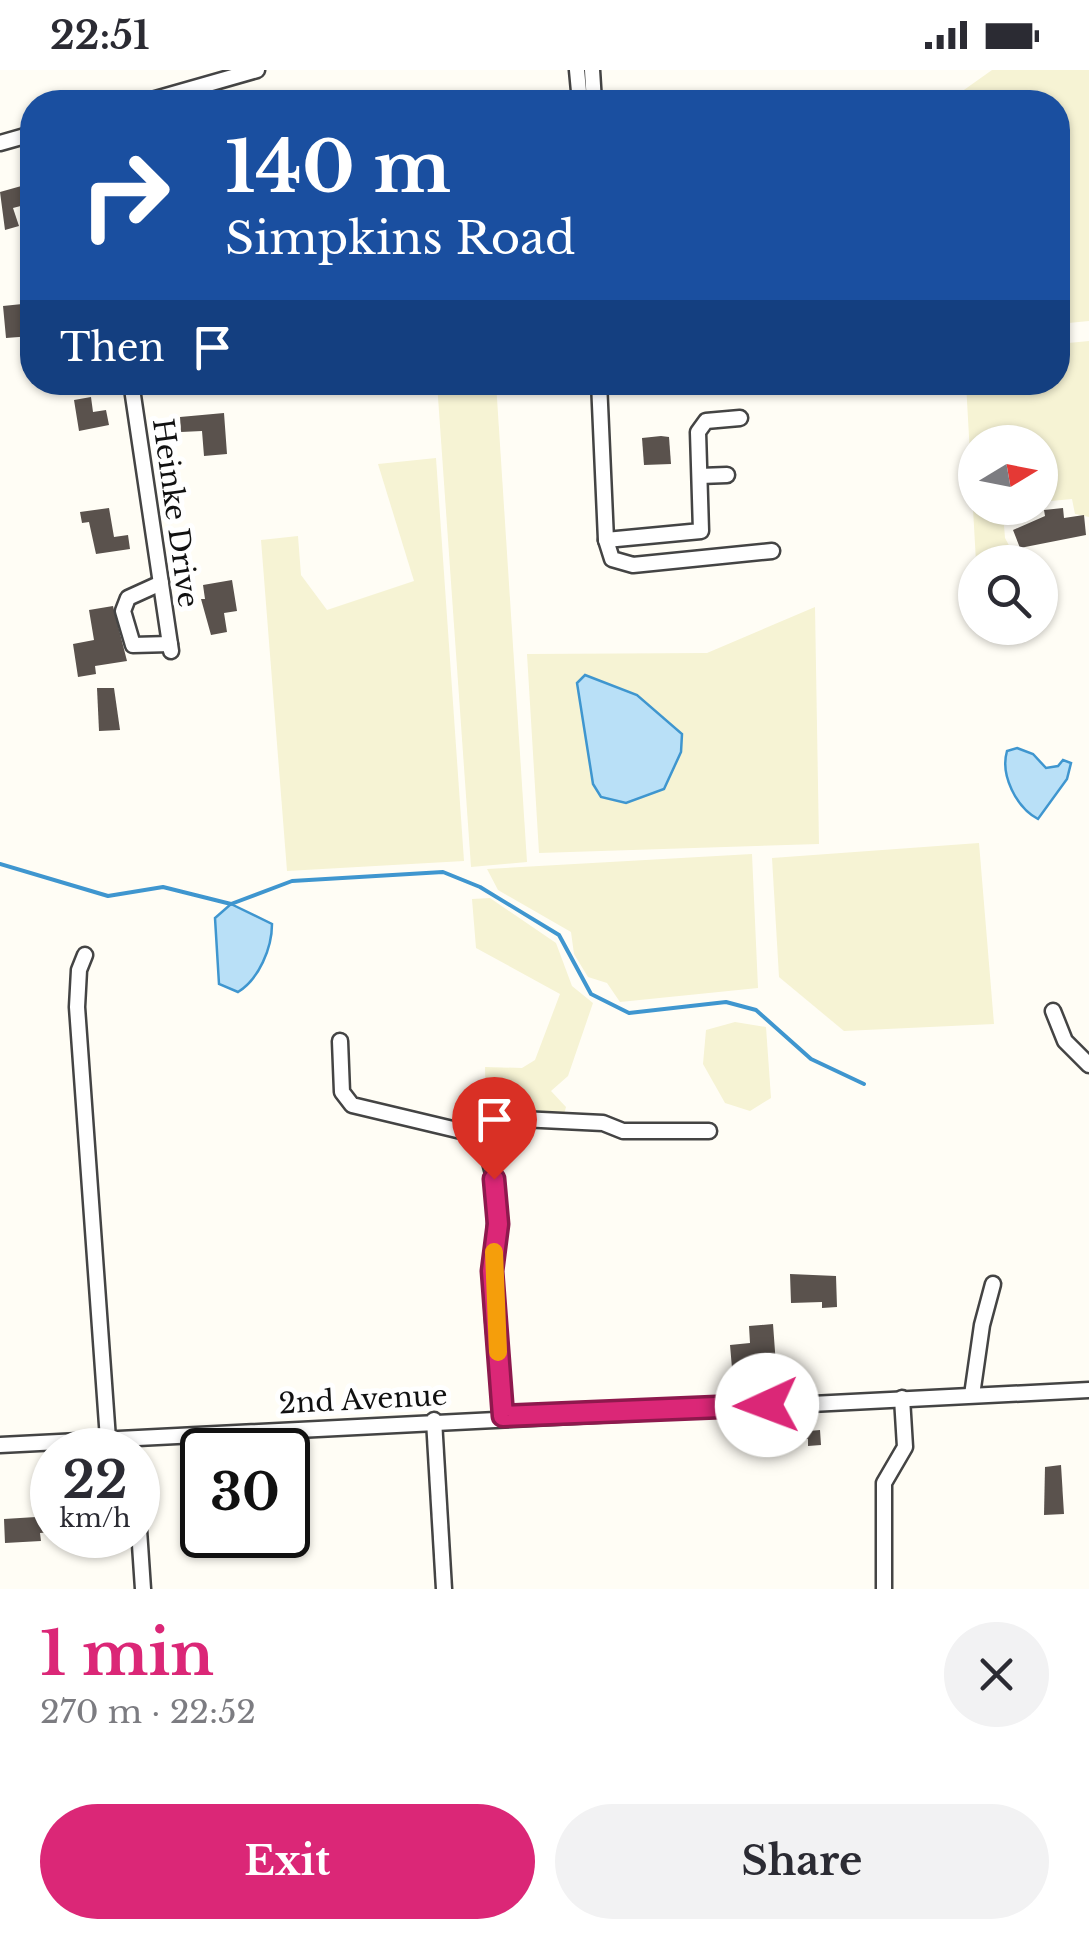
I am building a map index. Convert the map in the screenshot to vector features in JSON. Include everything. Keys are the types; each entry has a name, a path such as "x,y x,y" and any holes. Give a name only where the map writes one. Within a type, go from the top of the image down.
{"street":[{"path":"187,90 258,70"},
{"name":"Heinke Drive","path":"133,395 161,583 170,647 133,645 124,611 128,598 161,583"},
{"path":"600,395 606,540 612,559 626,565 772,551"},
{"path":"606,540 702,531 701,424 714,418 740,418"},
{"path":"700,476 727,475"},
{"path":"85,955 79,970 78,1008 107,1428"},
{"path":"1052,1010 1064,1040 1089,1065"},
{"path":"340,1040 342,1092 352,1105 478,1135 490,1155 499,1202 492,1271 503,1416"},
{"path":"490,1155 499,1133 521,1120 603,1123 623,1131 709,1130"},
{"path":"972,1395 982,1325 994,1284"},
{"name":"2nd Avenue","path":"160,1442 503,1416 1089,1390"},
{"path":"884,1589 884,1483 905,1447 902,1398"},
{"path":"434,1420 444,1589"},
{"name":"2nd Avenue","path":"0,1446 30,1444"},
{"path":"141,1558 143,1589"}],"shaded area":[{"path":"992,70 1089,70 1089,321 1070,323 1070,90 964,90"},
{"path":"1089,341 1089,517 1075,514 1072,499 1058,500 1058,425 968,425 967,395 1070,395 1070,343"},
{"path":"438,395 497,395 527,862 471,867"},
{"path":"436,458 464,861 287,871 261,540 298,536 301,575 327,610 414,581 378,464"},
{"path":"974,525 1004,525 1009,545 975,545"},
{"path":"815,607 819,844 539,853 527,654 707,653"},
{"path":"979,843 994,1024 844,1031 779,977 772,858"},
{"path":"752,854 758,988 620,1002 607,983 588,977 574,954 571,932 498,890 487,869"},
{"path":"490,898 556,943 572,986 593,1003 568,1076 551,1091 566,1107 563,1118 486,1115 485,1067 522,1068 535,1060 560,994 476,948 472,899"},
{"path":"735,1022 766,1027 771,1098 750,1111 725,1103 703,1064 706,1030"}],"water":[{"path":"585,675 637,695 682,734 681,752 664,789 626,803 601,797 593,784 577,683"},
{"path":"1017,748 1033,754 1046,768 1058,766 1063,760 1071,763 1067,779 1038,819 1023,807 1008,780 1007,751"},
{"path":"231,904 272,924 263,962 238,992 219,984 215,918"}],"building":[{"path":"20,186 20,206 13,208 19,226 5,230 0,192"},
{"path":"20,304 20,337 6,338 3,306"},
{"path":"91,397 93,412 106,410 109,425 79,431 74,400"},
{"path":"224,413 227,454 204,456 202,431 181,432 180,417"},
{"path":"669,437 671,464 644,465 642,438"},
{"path":"109,508 114,537 128,535 130,549 96,554 89,522 82,523 80,512"},
{"path":"1063,508 1064,518 1084,515 1086,535 1019,545 1013,530 1024,525 1058,525 1058,509"},
{"path":"232,580 237,611 224,613 227,632 211,635 201,599 205,599 203,585"},
{"path":"113,606 127,661 95,666 96,674 78,677 73,644 94,640 89,610"},
{"path":"97,688 114,688 120,730 99,731"},
{"path":"790,1274 836,1276 837,1307 822,1308 822,1302 791,1303"},
{"path":"773,1324 776,1365 768,1366 768,1370 732,1368 730,1345 750,1343 749,1326"},
{"path":"794,1419 809,1419 809,1431 820,1430 821,1445 808,1446 808,1439 784,1441 783,1429"},
{"path":"1061,1465 1064,1514 1044,1515 1045,1467"},
{"path":"30,1517 30,1542 5,1543 4,1519"}],"waterway":[{"path":"0,864 108,896 163,887 231,904 292,881 443,872 480,887 559,935 591,994 629,1013 726,1002 756,1010 811,1059 864,1084"}],"slow traffic":[{"path":"494,1252 498,1352"}],"route":[{"path":"494,1179 499,1202 492,1271 503,1416 767,1405"}]}
